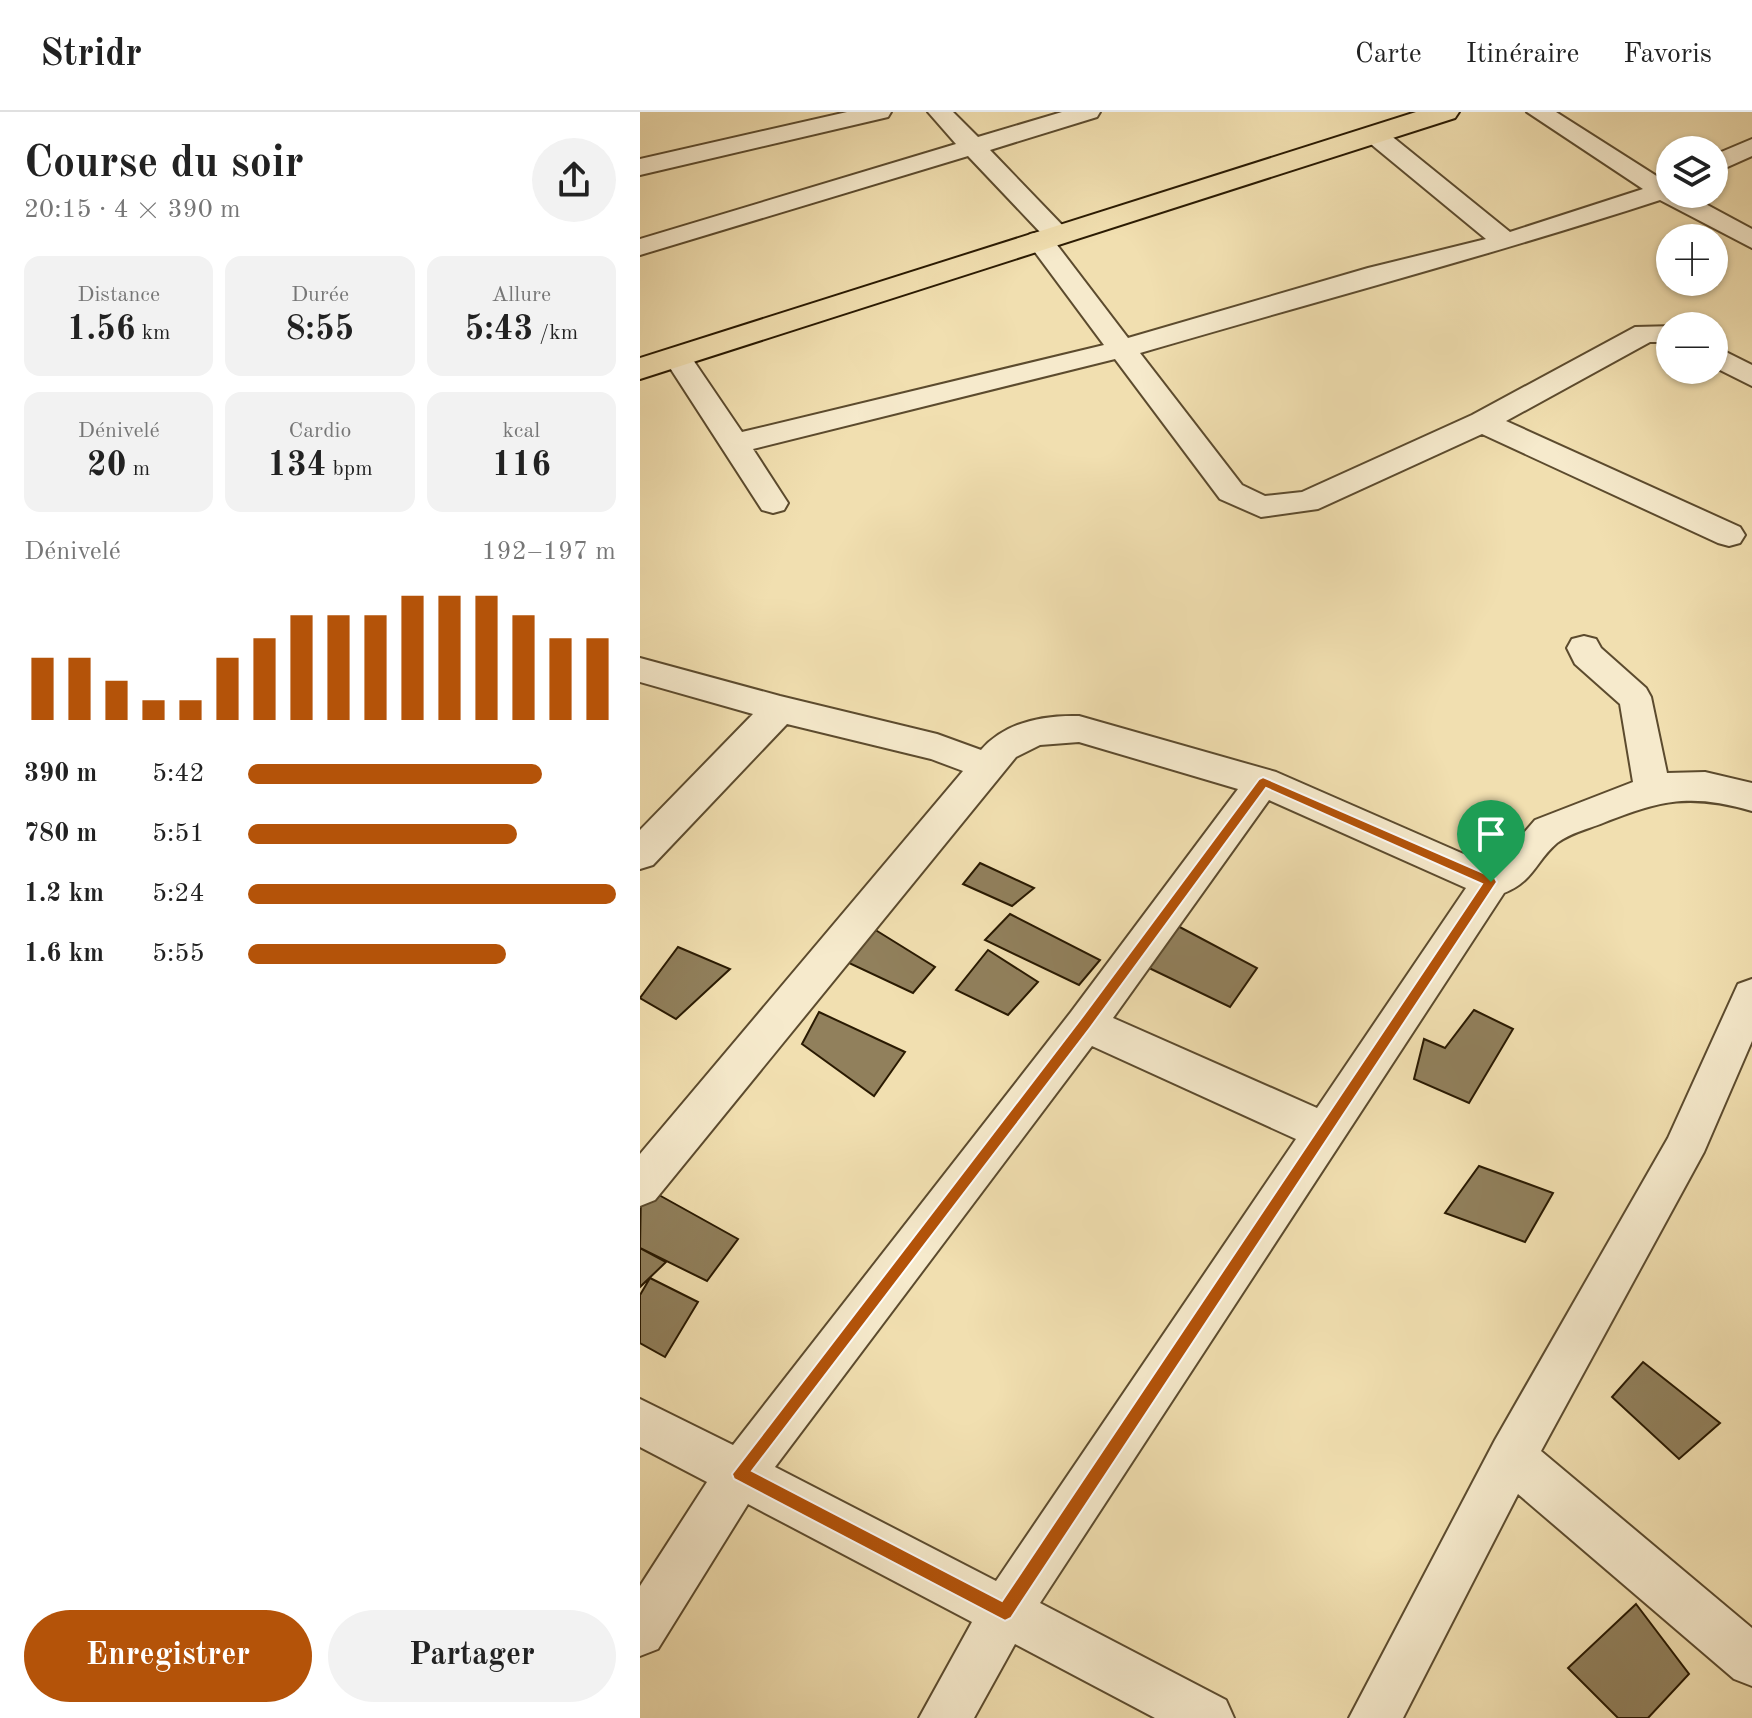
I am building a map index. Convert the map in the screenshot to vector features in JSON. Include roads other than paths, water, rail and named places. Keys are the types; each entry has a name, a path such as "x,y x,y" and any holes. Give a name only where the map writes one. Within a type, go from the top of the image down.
{"main road":[{"path":"640,369 1375,135 1408,117 1445,112"}],"street":[{"path":"640,167 879,112"},
{"path":"940,112 1048,237 1122,349 1231,492 1261,507 1307,502 1482,422 1645,333 1656,333"},
{"path":"640,247 1088,112"},
{"path":"1539,112 1656,184"},
{"path":"1375,135 1506,242"},
{"path":"1728,158 1752,146"},
{"path":"733,444 1122,349 1378,274 1506,242 1656,194"},
{"path":"1696,208 1752,240"},
{"path":"677,357 773,503"},
{"path":"1728,363 1752,377"},
{"path":"1482,422 1729,535"},
{"path":"1584,648 1587,655 1634,697 1652,788"},
{"path":"640,670 780,709 937,747 989,767"},
{"path":"640,854 780,709"},
{"path":"640,1186 1004,747 1025,734 1050,728 1079,729 1263,782 1491,882 1506,878 1519,869 1543,834 1652,788 1702,783 1752,797"},
{"path":"640,1631 740,1474 1085,1024 1263,782"},
{"path":"945,1718 1005,1612 1491,882"},
{"path":"1375,1718 1512,1457 1683,1152 1752,996"},
{"path":"1085,1024 1326,1132"},
{"path":"640,1422 1208,1718"},
{"path":"1512,1457 1752,1661"}]}
